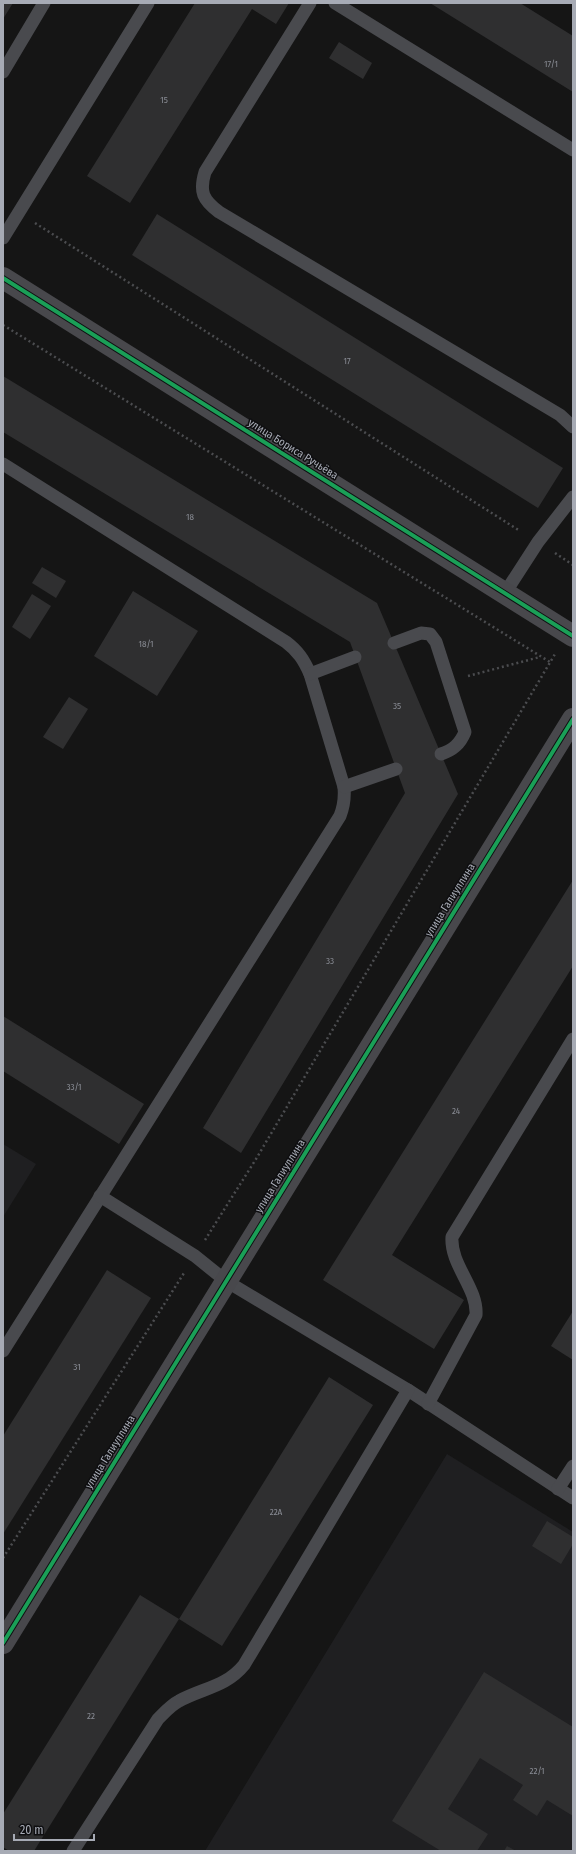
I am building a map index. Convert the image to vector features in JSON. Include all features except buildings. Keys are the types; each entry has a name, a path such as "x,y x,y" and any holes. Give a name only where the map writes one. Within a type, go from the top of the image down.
{"street":[{"name":"улица Бориса Ручьёва","path":"3,278 570,634"},
{"name":"улица Галиуллина","path":"3,1643 573,719"}],"lane":[{"path":"3,72 44,3"},
{"path":"3,238 148,3"},
{"path":"310,3 205,172 201,184 203,196 209,204 219,212 560,415 573,427"},
{"path":"335,3 573,150"},
{"path":"3,464 297,650 305,661 310,674 344,787 344,807 340,816 3,1351"},
{"path":"505,593 538,542 573,497"},
{"path":"394,643 421,633 430,634 436,642 465,732 461,741 455,747 441,754"},
{"path":"310,674 355,657"},
{"path":"344,787 396,769"},
{"path":"428,1404 476,1315 474,1302 454,1252 452,1237 573,1039"},
{"path":"100,1196 195,1256 226,1281 408,1390 573,1498"},
{"path":"73,1851 158,1720 167,1709 179,1701 226,1682 244,1665 408,1390"},
{"path":"558,1489 573,1466"}],"path":[{"path":"19,213 573,565"},
{"path":"3,325 550,662"},
{"path":"3,1558 256,1159 550,662 570,634"},
{"path":"448,681 541,657"}],"shaded area":[{"path":"3,1144 36,1164 3,1217"},
{"path":"447,1454 573,1532 573,1851 205,1851"}],"cycle path":[{"path":"3,278 573,636"},
{"path":"3,1643 573,719"}]}
